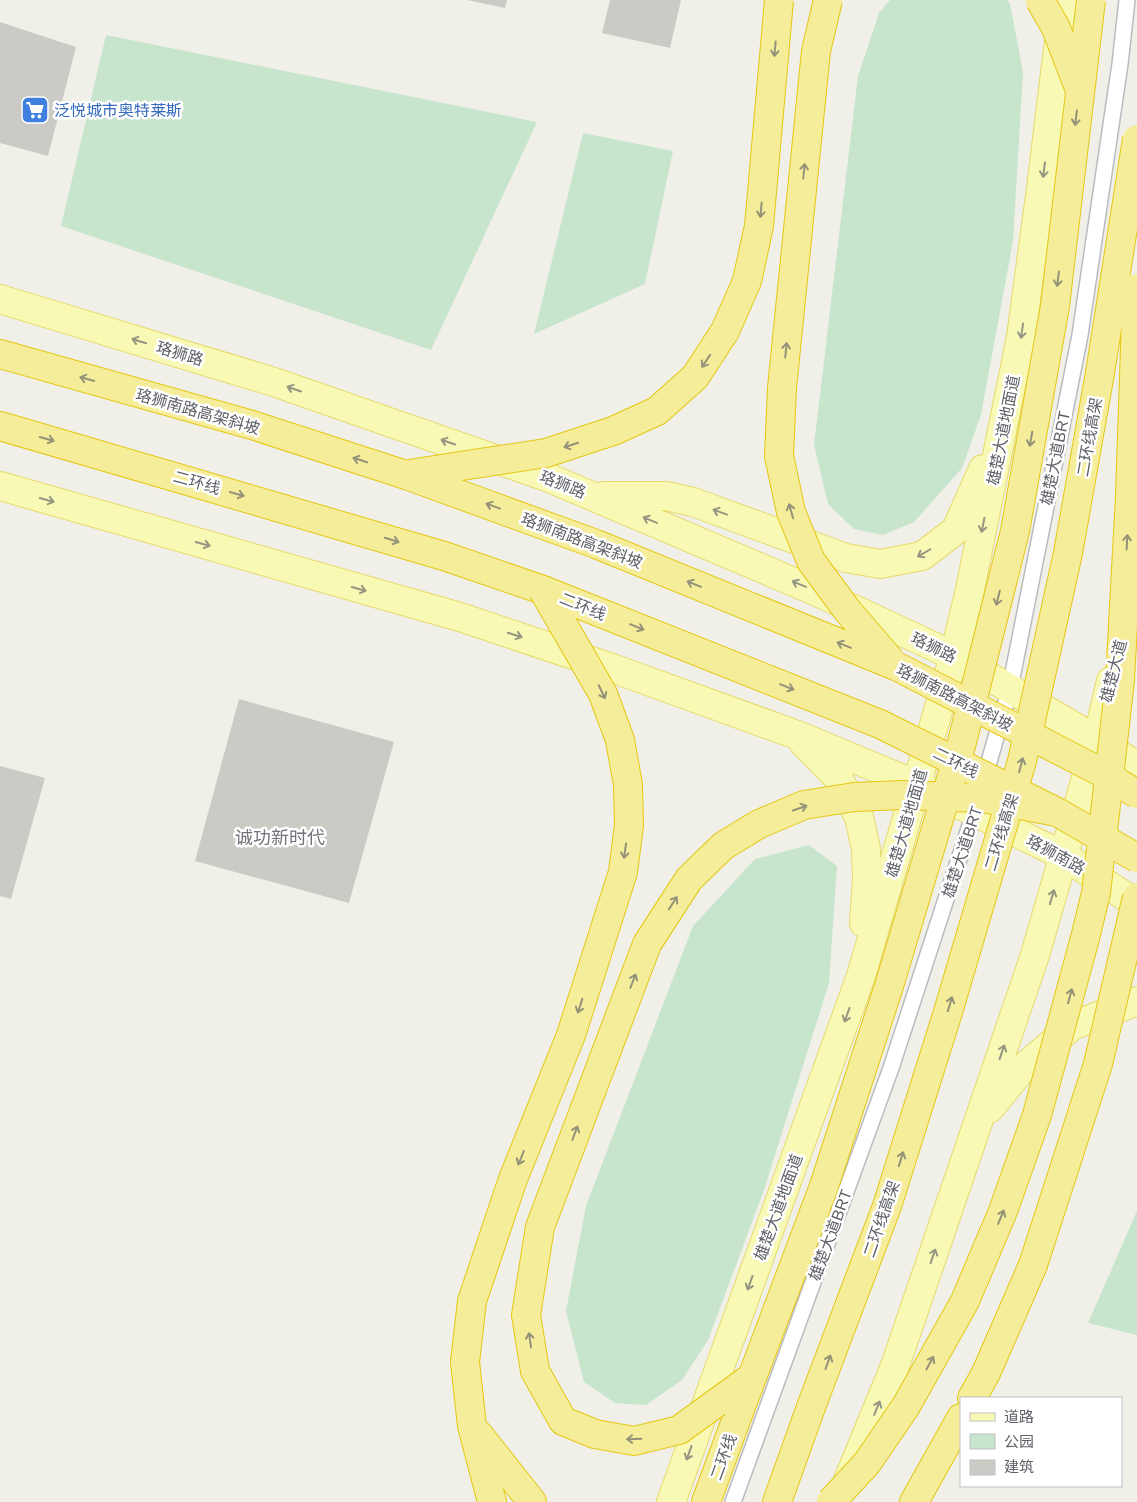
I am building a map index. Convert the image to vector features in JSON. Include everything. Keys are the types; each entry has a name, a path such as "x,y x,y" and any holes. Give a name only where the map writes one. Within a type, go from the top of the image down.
{"highway":[{"path":"406,475 546,453 613,431 658,411 695,377 725,331 747,281 759,226 779,0"},
{"path":"828,0 816,51 782,388 779,456 791,512 811,561 846,610 896,666"},
{"path":"1040,0 1056,28 1080,90"},
{"name":"二环线","path":"706,1502 824,1186 889,986 962,742 1014,532 1055,306 1091,0"},
{"name":"二环线高架","path":"776,1502 887,1206 948,1012 1022,761 1069,544 1100,372 1137,139"},
{"path":"831,1502 867,1463 906,1406 965,1301 1003,1211 1037,1115 1085,938 1096,893 1120,680 1130,496 1137,288"},
{"name":"珞狮南路高架斜坡","path":"0,354 252,426 406,475 596,544 896,666 1099,771 1137,794"},
{"name":"二环线","path":"0,426 444,556 543,590 880,724 1057,812 1137,858"},
{"path":"492,1502 472,1426 465,1362 472,1301 513,1179 571,1035 622,872 629,826 628,785 621,749 603,694 543,590"},
{"path":"752,1377 679,1430 634,1441 595,1434 564,1421 534,1371 526,1315 540,1227 647,944 689,880 723,846 759,824 804,805 854,797 903,795 983,798 1057,812"},
{"path":"973,1397 986,1373 1033,1265 1098,1064 1137,897"},
{"path":"914,1502 960,1420"},
{"path":"472,1426 532,1502"}],"main road":[{"name":"雄楚大道地面道","path":"671,1502 861,976 954,656 969,594 1021,337 1064,0"},
{"name":"珞狮路","path":"0,299 274,382 548,477 815,591 954,656 1097,740"},
{"path":"592,496 666,496 693,502 846,558 880,564 922,556 956,530 980,478 1014,374"},
{"path":"0,486 460,617 612,668 797,735 917,784"},
{"name":"雄楚大道","path":"1097,740 1137,572"},
{"path":"797,735 839,779 859,817 866,849 867,879 861,976"},
{"path":"839,1502 895,1366 1035,955 1097,740 1137,766"},
{"name":"珞狮南路","path":"917,784 1064,856 1137,904"},
{"path":"978,1123 1022,1069 1072,1026 1137,1001"}],"lane":[{"name":"雄楚大道BRT","path":"733,1502 891,1068 975,812 1010,688 1080,335 1127,0"}],"green space":[{"path":"890,0 1007,0 1010,4 1023,72 1013,241 981,415 962,468 914,522 883,535 854,529 828,504 814,445 858,76 879,13"},
{"path":"106,35 537,122 431,350 61,226"},
{"path":"583,133 673,151 645,284 534,334"},
{"path":"809,845 837,866 829,983 764,1190 708,1340 682,1380 646,1405 615,1403 584,1382 566,1311 586,1206 693,926 755,859"},
{"path":"1137,1211 1137,1335 1088,1323"}],"building":[{"path":"467,0 507,0 505,8"},
{"path":"610,0 681,0 670,48 602,33"},
{"path":"0,22 76,47 48,156 0,143"},
{"path":"239,699 394,742 349,903 195,861"},
{"path":"0,766 45,778 11,899 0,896"}],"place":[{"name":"泛悦城市奥特莱斯","path":"35,110"}],"district":[{"name":"诚功新时代","path":"280,838"}]}
